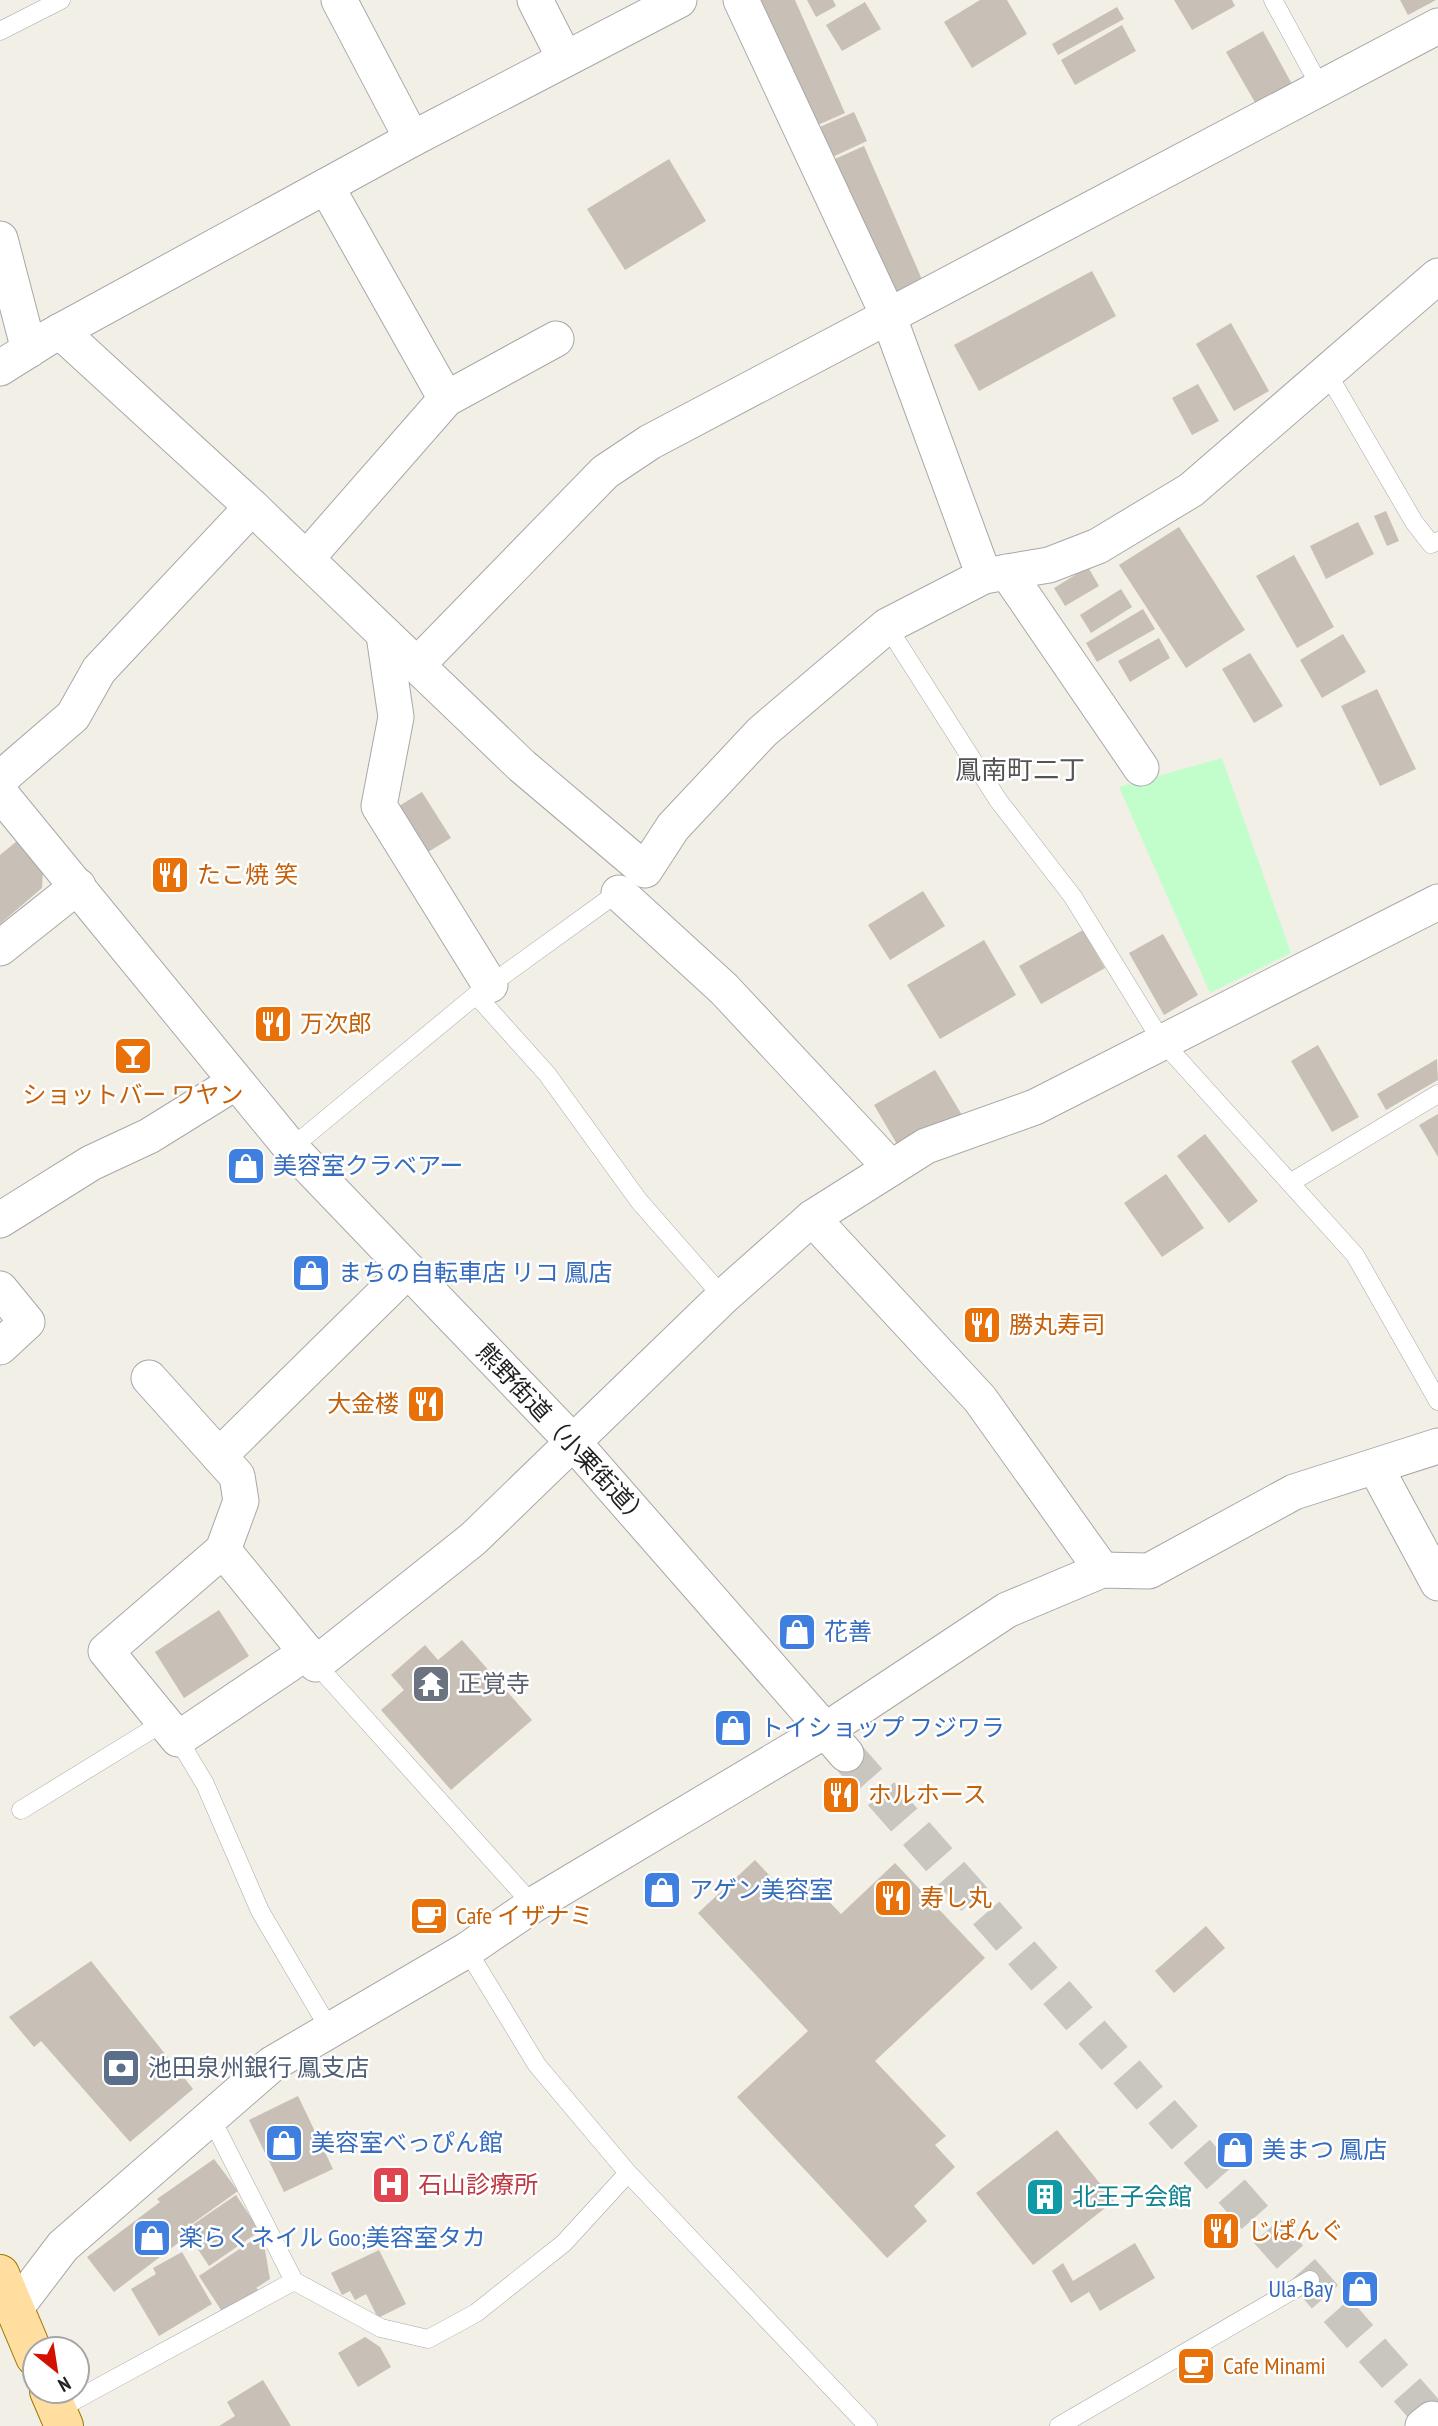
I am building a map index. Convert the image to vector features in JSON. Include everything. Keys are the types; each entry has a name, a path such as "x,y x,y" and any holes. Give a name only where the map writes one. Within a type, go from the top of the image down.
{"main road":[{"path":"0,2274 26,2335"}],"street":[{"path":"339,0 412,139"},
{"path":"535,0 565,60"},
{"path":"0,368 45,340 412,139 679,0"},
{"path":"741,0 888,315 995,574 1141,768"},
{"path":"417,665 605,472 650,442 1322,90 1438,26"},
{"path":"326,186 446,399"},
{"path":"0,239 45,340 252,507 522,766 645,870 673,827 762,732 887,626 995,574 1049,565 1098,546 1191,490 1438,276"},
{"path":"306,559 446,399 556,339"},
{"path":"0,779 73,716 99,670 252,507"},
{"path":"384,635 396,717 379,806 483,990"},
{"name":"熊野街道（小栗街道）","path":"0,793 291,1148 573,1442 836,1742"},
{"path":"0,948 78,886"},
{"path":"619,892 724,989 891,1168"},
{"path":"149,1378 237,1476 241,1501 223,1550 106,1651 171,1731 312,1658 473,1539 723,1297 812,1218 926,1146 1035,1107 1438,902"},
{"path":"0,1220 90,1163 149,1136 236,1082"},
{"path":"812,1218 980,1399 1102,1570"},
{"path":"219,1456 408,1270"},
{"path":"0,1289 27,1322 0,1347"},
{"path":"15,2309 63,2246 272,2064 467,1950 533,1905 836,1742 1007,1611 1102,1570 1149,1570 1294,1492 1438,1447"},
{"path":"1376,1468 1438,1583"},
{"path":"223,1550 312,1658"}],"lane":[{"path":"0,31 61,0"},
{"path":"1273,0 1322,90"},
{"path":"1326,372 1414,522 1431,544 1438,541"},
{"path":"887,626 998,800 1073,897 1161,1041 1355,1255 1438,1401"},
{"path":"291,1148 483,990 619,892 645,870"},
{"path":"483,990 547,1073 639,1201 723,1297"},
{"path":"1290,1183 1438,1094"},
{"path":"312,1658 533,1905"},
{"path":"21,1810 171,1731 205,1784 260,1910 330,2030"},
{"path":"467,1950 537,2065 628,2173 867,2426"},
{"path":"210,2116 294,2281 381,2328 428,2339 476,2312 564,2242 628,2173"},
{"path":"1059,2426 1310,2280"},
{"path":"57,2409 294,2281"}],"green space":[{"path":"1222,758 1291,953 1210,993 1119,787"}],"building":[{"path":"754,0 795,0 845,113 811,128"},
{"path":"807,0 833,0 836,6 816,17"},
{"path":"980,0 1007,0 1027,34 972,68 944,22"},
{"path":"1174,0 1232,0 1235,6 1192,30"},
{"path":"1400,0 1436,0 1408,15"},
{"path":"865,2 881,29 842,51 826,25"},
{"path":"1117,7 1124,19 1058,55 1052,44"},
{"path":"1122,25 1136,51 1075,85 1061,60"},
{"path":"1263,31 1293,86 1257,106 1226,52"},
{"path":"854,112 867,141 826,160 813,130"},
{"path":"864,146 924,284 889,296 826,163"},
{"path":"669,159 706,221 625,270 587,209"},
{"path":"1092,271 1116,316 979,391 954,345"},
{"path":"1231,323 1269,391 1234,411 1196,344"},
{"path":"1198,384 1219,421 1192,435 1172,398"},
{"path":"1386,511 1399,541 1387,546 1374,516"},
{"path":"1358,522 1374,554 1326,579 1310,546"},
{"path":"1179,527 1245,630 1186,668 1119,565"},
{"path":"1294,555 1334,627 1297,648 1256,576"},
{"path":"1088,567 1099,586 1065,606 1054,588"},
{"path":"1121,589 1132,607 1091,633 1080,615"},
{"path":"1143,609 1155,629 1097,662 1086,643"},
{"path":"1343,634 1366,672 1322,698 1300,660"},
{"path":"1159,638 1170,658 1130,682 1118,661"},
{"path":"1250,653 1283,706 1254,723 1222,669"},
{"path":"1377,689 1416,769 1380,786 1341,706"},
{"path":"422,792 451,838 428,852 399,806"},
{"path":"17,841 43,871 42,888 0,924 0,855"},
{"path":"923,891 945,926 890,960 868,925"},
{"path":"1083,930 1105,968 1041,1004 1019,966"},
{"path":"1163,934 1198,995 1164,1015 1129,953"},
{"path":"984,940 1016,995 940,1039 907,985"},
{"path":"1318,1045 1359,1117 1332,1132 1291,1061"},
{"path":"1437,1059 1438,1080 1386,1110 1377,1094"},
{"path":"935,1070 962,1115 901,1151 874,1105"},
{"path":"1438,1114 1438,1157 1419,1125"},
{"path":"1205,1134 1258,1201 1229,1223 1177,1156"},
{"path":"1166,1174 1204,1228 1162,1257 1124,1203"},
{"path":"219,1610 249,1656 184,1698 155,1652"},
{"path":"462,1640 532,1720 451,1790 381,1710 404,1690 391,1675 425,1645 438,1660"},
{"path":"755,1860 789,1896 807,1879 841,1914 895,1863 985,1958 875,2061 946,2136 935,2145 955,2167 914,2206 927,2221 887,2258 737,2097 808,2031 698,1913"},
{"path":"1206,1926 1225,1948 1174,1993 1155,1971"},
{"name":"池田泉州銀行 鳳支店","path":"91,1961 193,2089 130,2142 41,2041 34,2047 9,2017"},
{"path":"298,2096 333,2169 284,2192 249,2120"},
{"name":"北王子会館","path":"1057,2130 1114,2201 1033,2265 976,2193"},
{"path":"214,2159 238,2191 179,2233 182,2232 186,2237 114,2292 87,2257 160,2202 157,2199"},
{"path":"236,2195 260,2231 209,2266 185,2230"},
{"path":"259,2236 264,2244 270,2279 256,2288 259,2290 223,2313 199,2276"},
{"path":"1135,2243 1155,2278 1100,2311 1089,2292 1071,2303 1052,2271 1063,2263 1073,2281"},
{"path":"379,2250 406,2304 378,2318 366,2294 355,2300 350,2291 342,2295 331,2273"},
{"path":"182,2252 212,2304 159,2336 131,2289 156,2274 153,2268"},
{"path":"365,2337 380,2347 391,2367 358,2387 338,2353"},
{"path":"263,2380 291,2426 219,2426 235,2416 227,2402"}],"tunnel":[{"path":"846,1754 1438,2425"}],"place":[{"name":"たこ焼 笑","path":"170,875"},
{"name":"万次郎","path":"273,1024"},
{"name":"ショットバー ワヤン","path":"133,1056"},
{"name":"美容室クラベアー","path":"246,1166"},
{"name":"まちの自転車店 リコ 鳳店","path":"311,1273"},
{"name":"勝丸寿司","path":"982,1325"},
{"name":"大金楼","path":"426,1404"},
{"name":"花善","path":"797,1632"},
{"name":"正覚寺","path":"431,1684"},
{"name":"トイショップ フジワラ","path":"733,1728"},
{"name":"ホルホース","path":"841,1795"},
{"name":"アゲン美容室","path":"662,1890"},
{"name":"寿し丸","path":"893,1898"},
{"name":"Cafe イザナミ","path":"429,1916"},
{"name":"池田泉州銀行 鳳支店","path":"121,2068"},
{"name":"美容室べっぴん館","path":"284,2143"},
{"name":"美まつ 鳳店","path":"1235,2150"},
{"name":"石山診療所","path":"391,2185"},
{"name":"北王子会館","path":"1045,2197"},
{"name":"じぱんぐ","path":"1221,2231"},
{"name":"楽らくネイル Goo;美容室タカ","path":"152,2238"},
{"name":"Ula-Bay","path":"1360,2289"},
{"name":"Cafe Minami","path":"1196,2366"}],"district":[{"name":"鳳南町二丁","path":"1020,770"}]}
